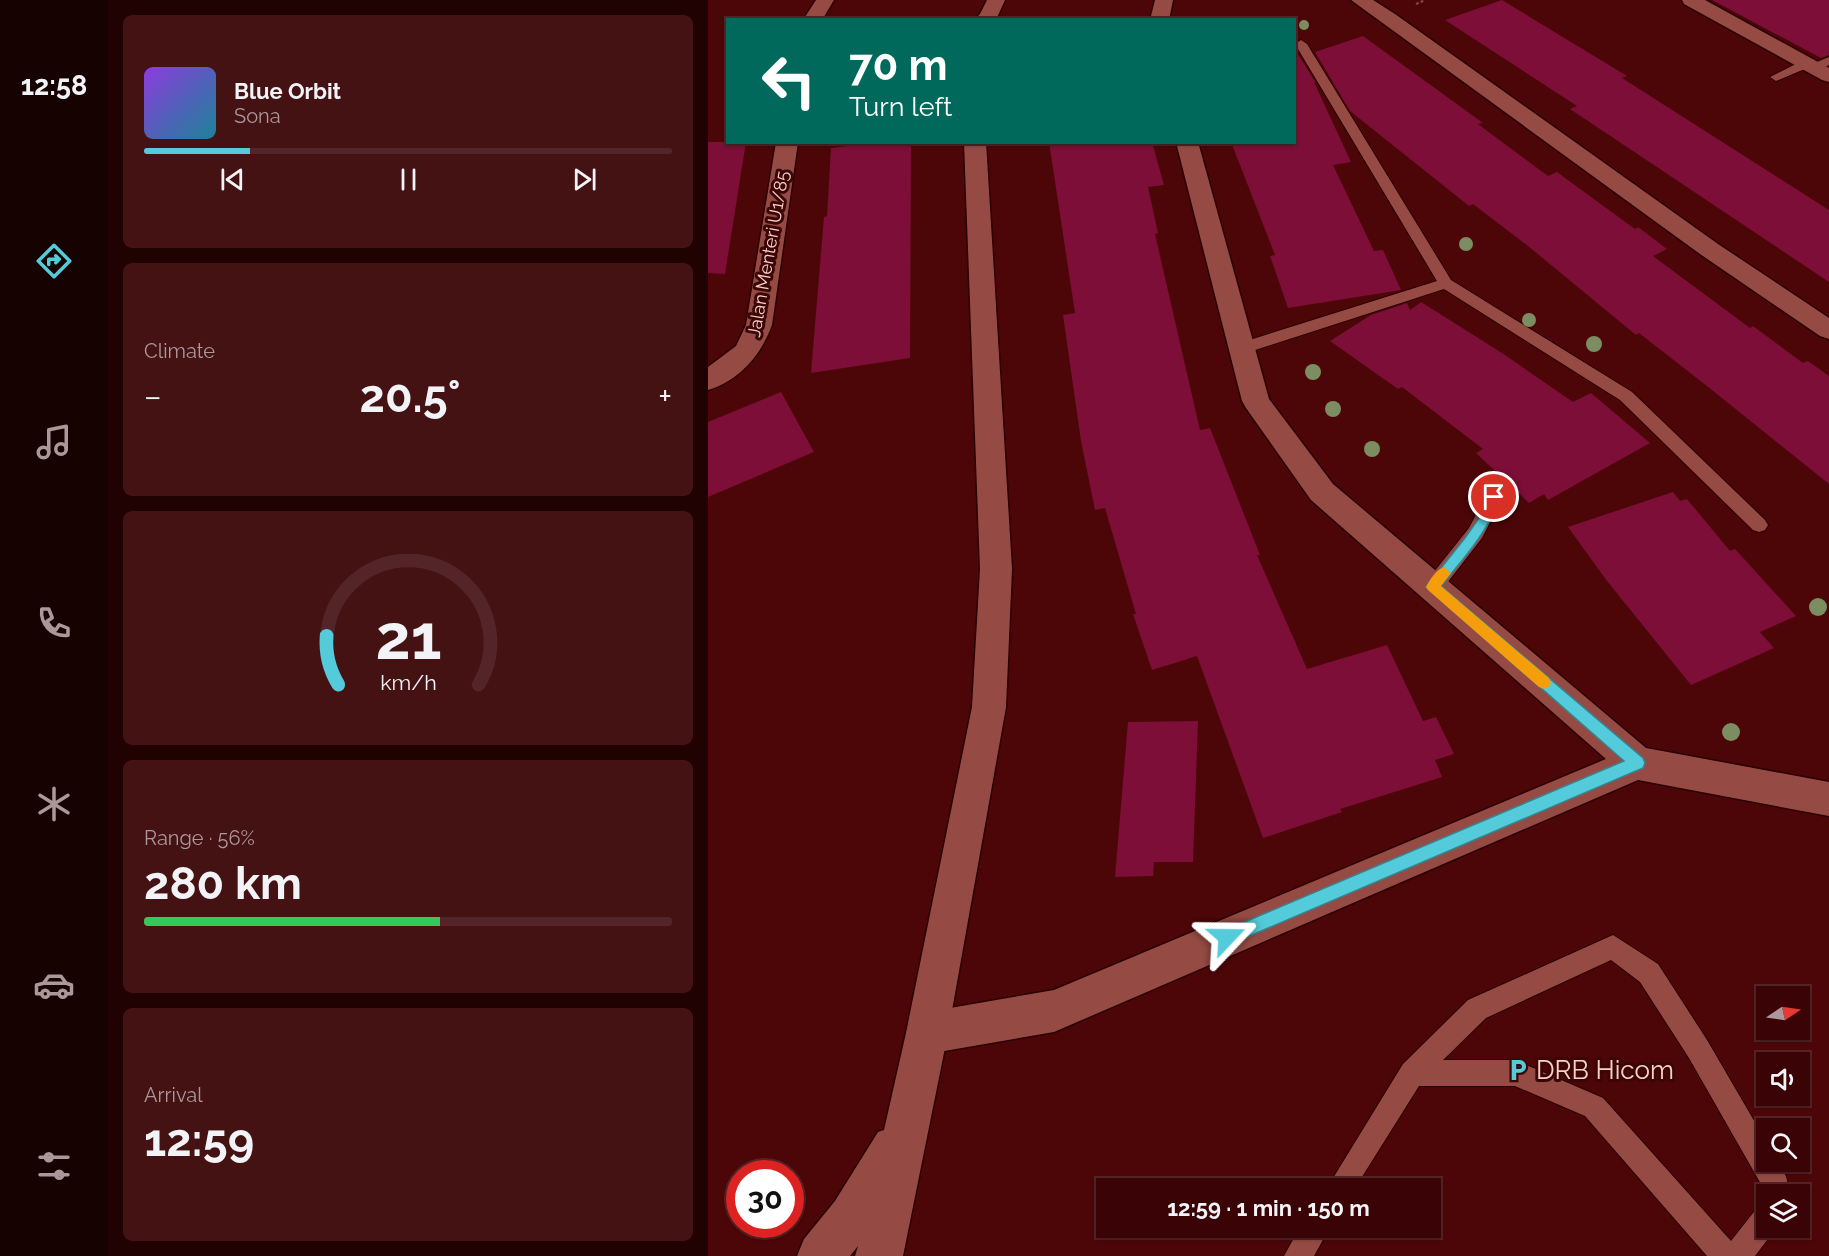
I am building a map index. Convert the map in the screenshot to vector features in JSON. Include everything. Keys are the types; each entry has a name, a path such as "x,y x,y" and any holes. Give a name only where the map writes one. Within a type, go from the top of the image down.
{"street":[{"path":"813,18 825,0"},
{"path":"973,17 988,17 996,0"},
{"path":"1160,18 1164,0"},
{"path":"1360,0 1709,249 1829,330"},
{"path":"1691,0 1819,67"},
{"name":"Jalan Menteri U1/85","path":"708,380 735,363 752,346 759,325 787,144"},
{"path":"879,1256 927,1033 988,707 996,581 975,144"},
{"path":"1188,144 1256,401 1322,492 1637,763 1829,799"},
{"path":"927,1033 1054,1011 1637,763"},
{"path":"821,1256 851,1217 905,1131"}],"lane":[{"path":"1301,45 1446,282 1626,396 1759,525"},
{"path":"1776,77 1819,67"},
{"path":"1243,348 1446,282"},
{"path":"1433,587 1470,542 1487,515 1494,497"},
{"path":"1346,1178 1412,1073 1477,1009 1613,946 1649,974 1698,1049 1775,1184"},
{"path":"1412,1073 1515,1073 1594,1107 1726,1256"},
{"path":"1737,1256 1756,1232"},
{"path":"1298,1256 1309,1238"}],"building":[{"path":"1502,0 1627,76 1622,78 1829,210 1829,282 1570,109 1577,106 1445,20"},
{"path":"1712,0 1829,0 1829,55 1821,58"},
{"path":"1363,36 1483,123 1478,124 1548,176 1557,172 1635,229 1638,227 1667,249 1653,256 1750,328 1753,326 1803,363 1808,361 1829,376 1829,484 1639,333 1636,335 1528,246 1473,204 1469,206 1350,111 1315,52"},
{"path":"1296,51 1316,83 1314,82 1351,162 1333,165 1374,251 1383,250 1401,290 1288,308 1270,256 1275,255 1232,144 1296,144"},
{"path":"708,142 746,144 725,274 708,273"},
{"path":"864,144 911,144 910,358 811,373 824,217 827,216 831,148"},
{"path":"1049,144 1153,144 1164,185 1148,187 1158,233 1155,234 1200,430 1210,428 1260,555 1257,555 1307,669 1387,645 1423,721 1436,717 1454,754 1435,760 1442,777 1340,809 1342,812 1263,838 1197,656 1152,670 1133,614 1136,614 1105,508 1095,510 1081,441 1063,315 1075,313"},
{"path":"1421,302 1502,353 1573,402 1591,393 1650,443 1548,500 1544,494 1529,503 1476,453 1483,449 1402,387 1398,389 1330,341 1371,315 1407,303 1410,310"},
{"path":"781,392 814,452 708,497 708,422"},
{"path":"1673,492 1680,501 1687,499 1730,551 1735,549 1796,616 1760,632 1774,648 1691,685 1607,581 1568,527"},
{"path":"1198,721 1193,862 1154,862 1153,876 1115,877 1128,722"}],"slow traffic":[{"path":"1444,573 1433,587 1544,683"}],"place":[{"name":"DRB Hicom","path":"1518,1070"}],"route":[{"path":"1227,937 1637,763 1433,587 1470,542 1487,515 1494,497"}]}
